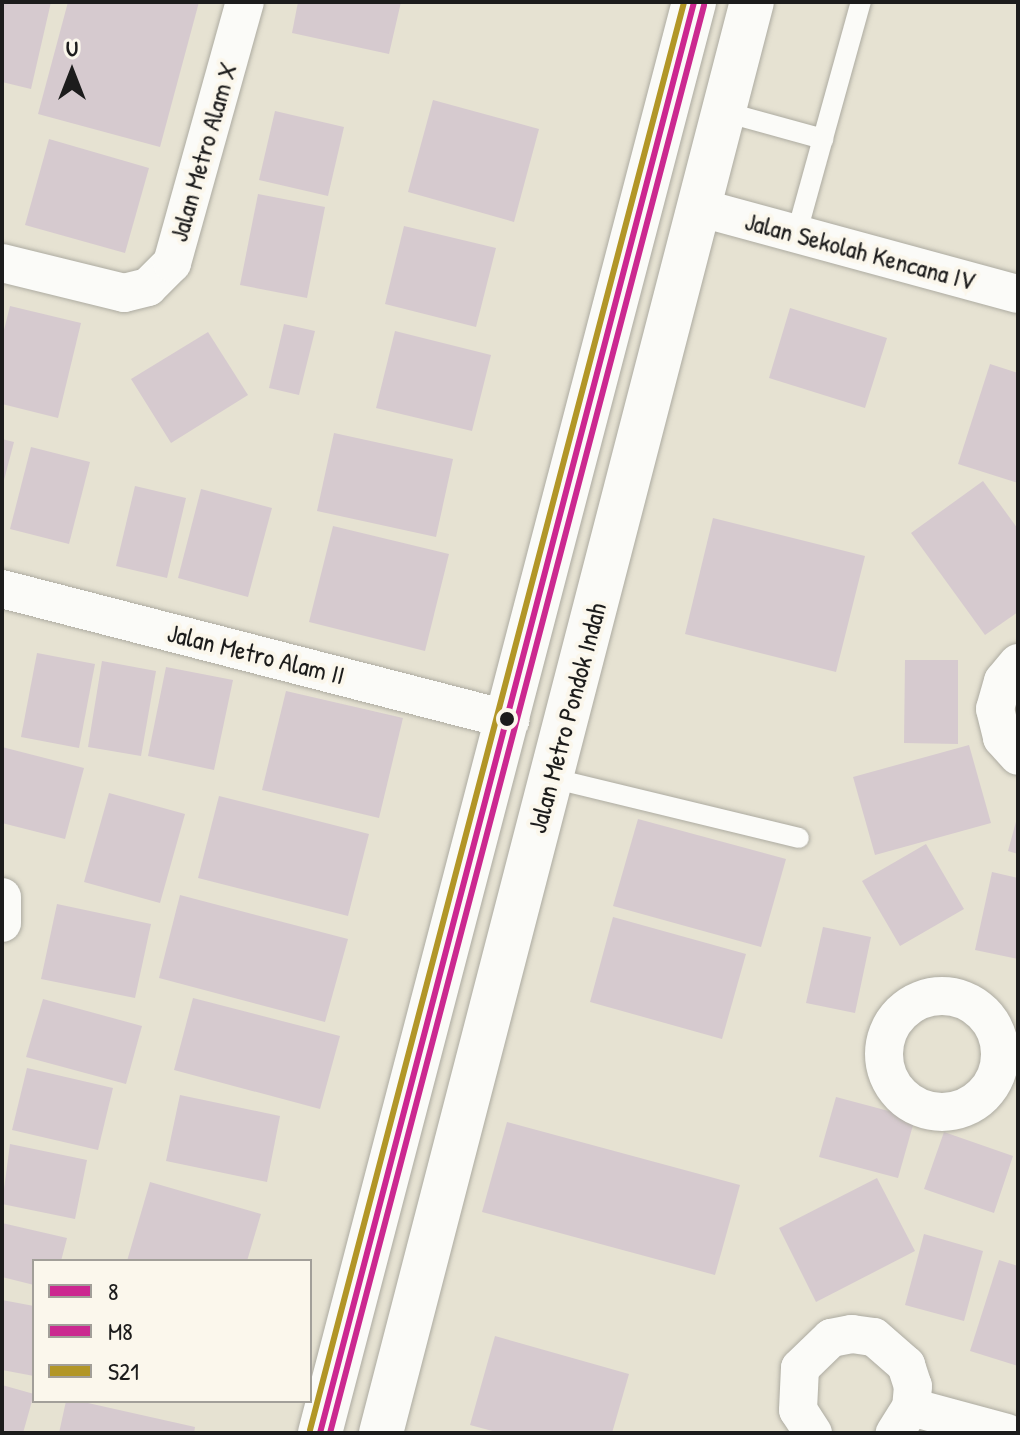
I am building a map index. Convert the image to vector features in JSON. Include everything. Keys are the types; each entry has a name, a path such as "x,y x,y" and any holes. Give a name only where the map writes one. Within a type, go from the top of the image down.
{"highway":[{"name":"Jalan Metro Pondok Indah","path":"320,1433 510,720 694,2"},
{"name":"Jalan Metro Pondok Indah","path":"381,1433 752,2"}],"street":[{"name":"Jalan Metro Alam X","path":"2,263 124,293 148,287 172,263 245,2"},
{"name":"Jalan Sekolah Kencana IV","path":"701,208 1018,294"},
{"name":"Jalan Metro Alam II","path":"2,589 510,720"},
{"path":"1018,663 1003,681 995,709 1002,738 1018,756"},
{"path":"2,897 2,923"},
{"path":"813,1433 798,1410 795,1389 800,1368 831,1338 874,1337 892,1348 913,1386 903,1420 1007,1433"}],"lane":[{"path":"797,232 861,2"},
{"path":"725,112 823,139"},
{"path":"551,778 799,838"}],"building":[{"path":"2,2 51,2 31,89 2,82"},
{"path":"68,2 199,2 160,147 38,114"},
{"path":"298,2 401,2 389,54 292,33"},
{"path":"433,100 539,129 514,222 408,192"},
{"path":"275,111 344,127 328,196 259,180"},
{"path":"49,139 149,168 125,253 25,225"},
{"path":"258,194 325,207 307,298 240,285"},
{"path":"404,226 496,248 476,327 385,304"},
{"path":"10,306 81,323 58,418 2,404 2,338"},
{"path":"790,308 887,338 865,408 769,378"},
{"path":"284,324 315,331 299,395 269,388"},
{"path":"395,331 491,355 472,431 376,408"},
{"path":"208,332 248,395 171,443 131,379"},
{"path":"990,364 1018,373 1018,483 958,464"},
{"path":"334,433 453,459 436,537 317,511"},
{"path":"2,439 14,442 3,484 2,484"},
{"path":"31,447 90,462 69,544 10,529"},
{"path":"983,481 1018,529 1018,612 985,635 911,533"},
{"path":"135,486 186,498 167,578 116,566"},
{"path":"201,489 272,508 248,597 178,578"},
{"path":"713,518 865,556 836,672 685,634"},
{"path":"333,526 449,554 425,651 309,622"},
{"path":"37,653 95,664 79,748 21,737"},
{"path":"905,660 958,660 958,744 904,743"},
{"path":"102,661 156,671 141,756 88,747"},
{"path":"166,667 233,680 214,770 148,756"},
{"path":"286,691 403,718 379,818 262,790"},
{"path":"969,745 991,823 875,855 853,777"},
{"path":"2,747 84,768 65,839 2,823"},
{"path":"109,793 185,814 160,903 84,882"},
{"path":"219,796 369,834 348,916 198,878"},
{"path":"638,819 786,859 761,947 613,906"},
{"path":"1018,819 1018,854 1008,851"},
{"path":"926,844 964,909 900,946 862,881"},
{"path":"992,872 1018,878 1018,959 975,950"},
{"path":"180,895 348,939 325,1022 159,978"},
{"path":"57,904 151,924 135,998 41,979"},
{"path":"613,917 746,954 722,1039 590,1002"},
{"path":"823,927 871,937 855,1013 806,1003"},
{"path":"193,998 340,1036 320,1109 174,1070"},
{"path":"43,999 142,1026 126,1084 26,1057"},
{"path":"27,1068 113,1088 98,1150 12,1130"},
{"path":"180,1095 280,1116 267,1182 166,1161"},
{"path":"836,1097 915,1118 898,1178 819,1157"},
{"path":"507,1122 740,1185 715,1275 482,1212"},
{"path":"944,1132 1013,1156 994,1213 924,1189"},
{"path":"10,1144 87,1160 75,1219 2,1204"},
{"path":"877,1178 915,1251 816,1302 779,1228"},
{"path":"150,1182 261,1214 248,1259 128,1259"},
{"path":"2,1223 67,1238 62,1259 32,1259 32,1284 2,1277"},
{"path":"924,1234 983,1251 964,1321 905,1305"},
{"path":"999,1260 1018,1266 1018,1366 970,1351"},
{"path":"2,1300 32,1306 32,1376 2,1370"},
{"path":"495,1336 629,1374 612,1433 500,1433 470,1425"},
{"path":"2,1385 32,1393 23,1433 2,1433"},
{"path":"66,1403 88,1403 195,1427 194,1433 59,1433"}],"transit line":[{"name":"S21","path":"310,1430 684,2"},
{"name":"8","path":"320,1433 694,2"},
{"name":"M8","path":"330,1433 704,5"}]}
